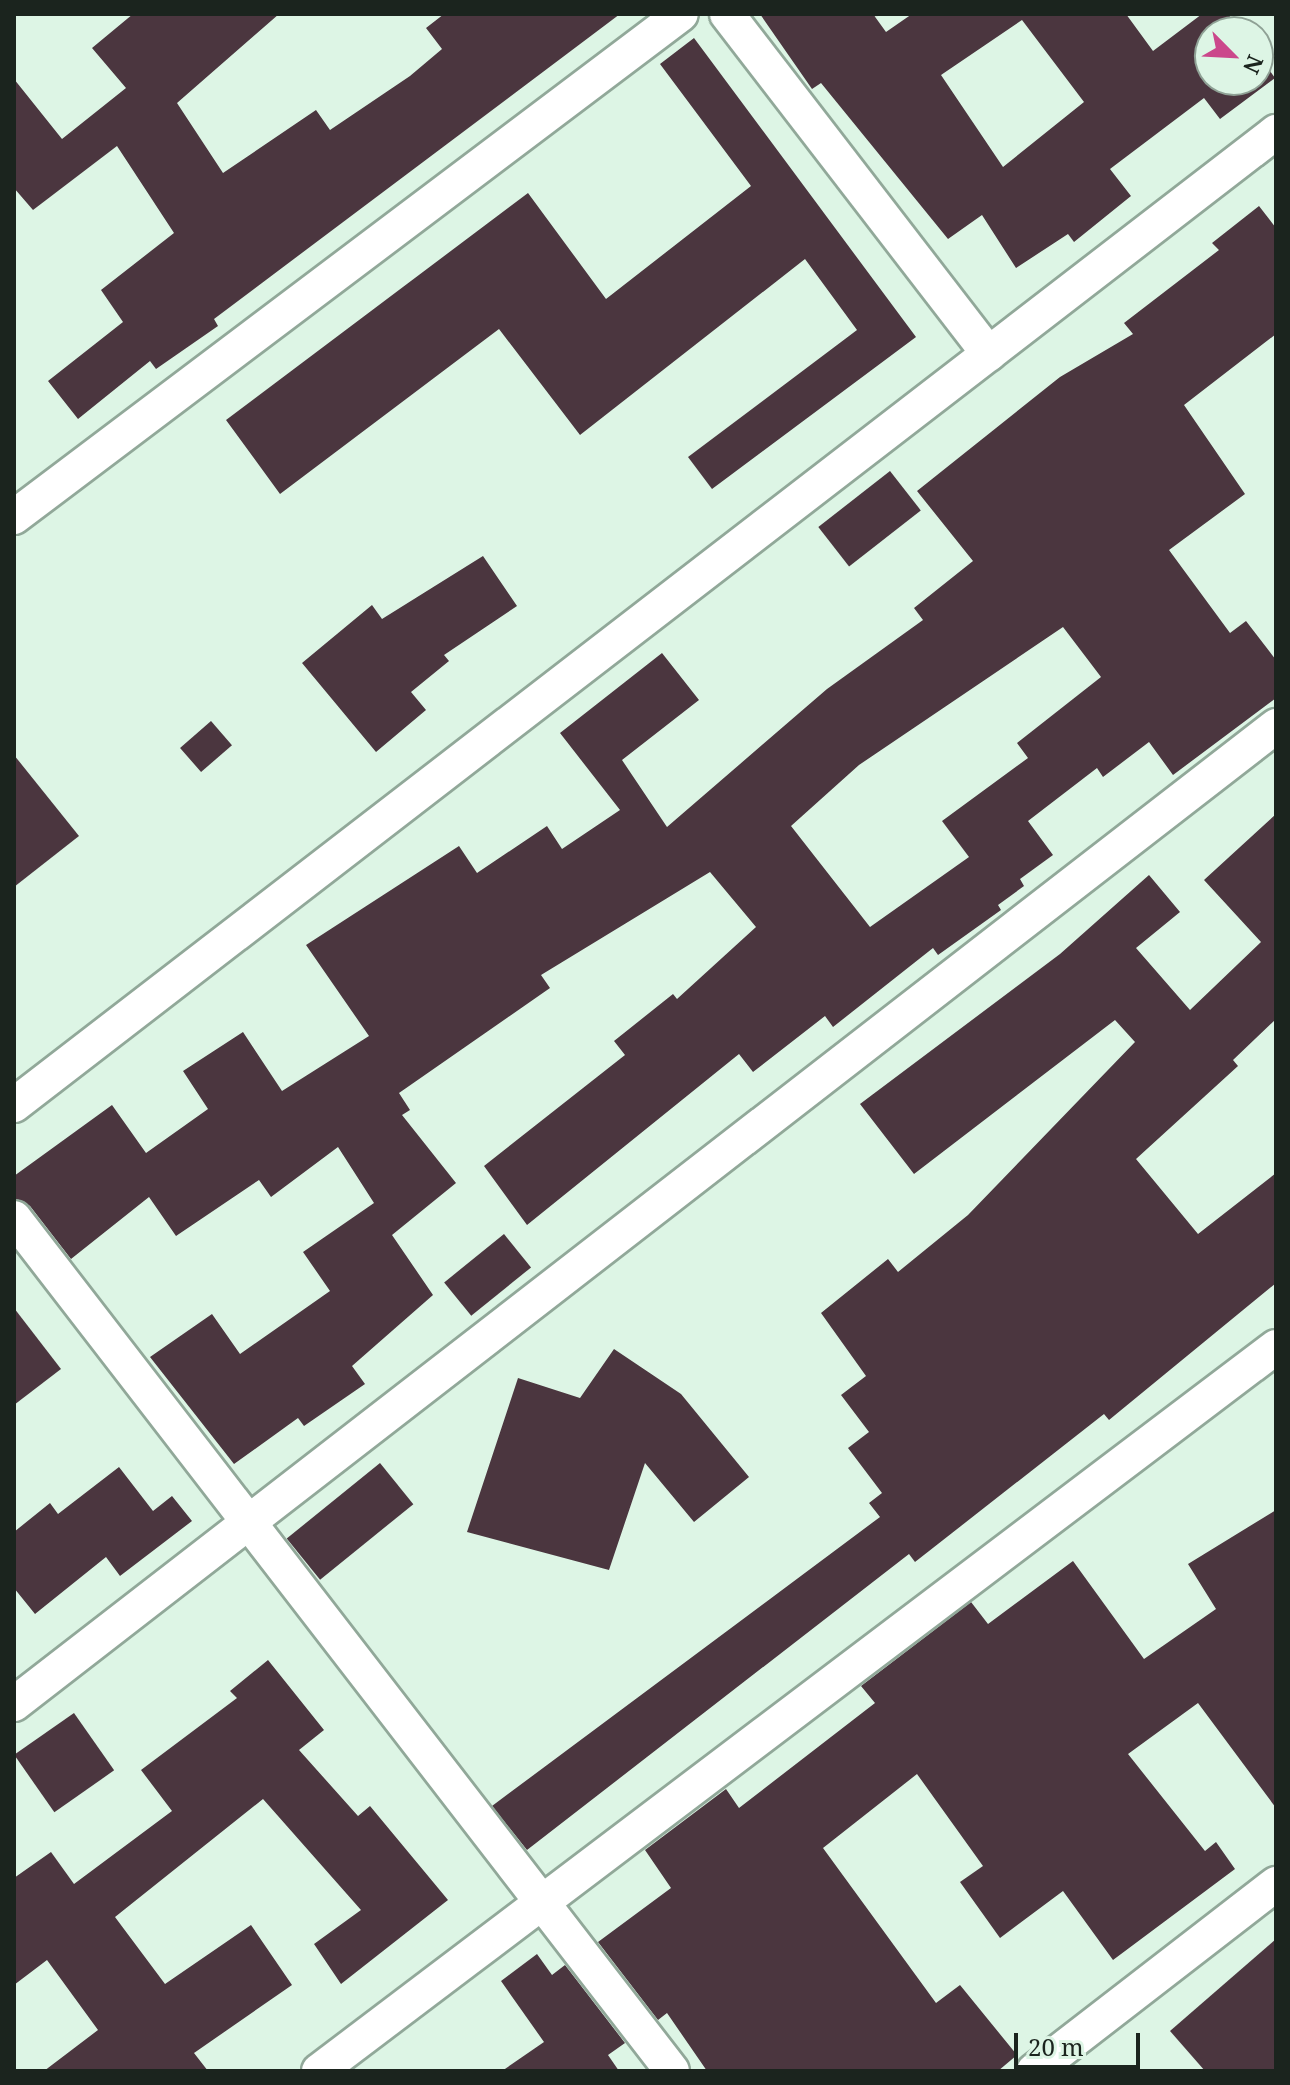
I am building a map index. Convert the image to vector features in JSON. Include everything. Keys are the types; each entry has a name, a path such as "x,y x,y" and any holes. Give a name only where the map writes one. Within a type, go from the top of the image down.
{"street":[{"path":"14,517 681,14"},
{"path":"727,14 989,354"},
{"path":"14,1105 1276,132"},
{"path":"14,1704 253,1523 1276,726"},
{"path":"14,1218 253,1523 540,1908 672,2071"},
{"path":"319,2071 540,1908 1276,1347"},
{"path":"1034,2071 1276,1884"}],"building":[{"path":"133,14 279,14 177,103 223,173 316,110 330,130 410,76 442,49 426,28 444,14 620,14 214,319 218,326 156,369 150,361 78,419 48,381 123,322 101,290 174,233 117,146 33,210 14,188 14,79 62,139 126,88 92,48"},
{"path":"760,14 873,14 886,32 912,14 1126,14 1153,51 1194,20 1194,96 1251,96 1220,119 1204,98 1110,169 1131,196 1074,242 1068,234 1016,268 982,215 948,239 821,83 812,89","holes":["1022,20 1084,102 1003,167 941,75"]},
{"path":"1202,14 1230,16 1199,16"},
{"path":"694,38 916,337 712,489 688,457 857,330 805,259 580,435 499,329 280,494 226,420 528,193 606,299 751,186 660,64"},
{"path":"1259,206 1276,228 1276,334 1184,405 1245,494 1169,550 1230,633 1246,621 1276,660 1276,698 1173,775 1149,742 1103,777 1097,768 1028,821 1053,855 1020,879 1024,886 998,905 1001,910 938,955 933,948 833,1027 825,1016 753,1072 739,1054 527,1225 484,1166 625,1055 614,1041 673,994 677,999 756,927 710,872 541,975 550,988 399,1093 410,1110 402,1115 456,1183 392,1235 433,1295 352,1366 365,1384 304,1426 298,1418 234,1464 150,1357 212,1314 240,1354 330,1291 303,1252 374,1203 338,1147 271,1197 259,1180 176,1236 149,1197 71,1259 30,1206 14,1198 14,1176 112,1105 146,1153 208,1109 183,1071 243,1032 282,1091 369,1036 306,945 459,846 477,873 547,826 562,849 620,810 560,733 662,653 699,700 622,760 667,827 827,689 923,620 914,608 973,561 917,491 1060,377 1133,334 1124,323 1219,250 1212,243","holes":["1063,627 1101,677 1017,743 1028,758 942,821 969,857 870,927 791,826 859,765"]},
{"path":"890,471 921,510 849,566 818,527"},
{"path":"483,556 517,606 444,655 449,661 411,692 426,710 376,752 302,663 372,605 382,619"},
{"path":"211,721 232,745 201,772 180,748"},
{"path":"14,755 79,836 14,887"},
{"path":"1276,814 1276,1019 1233,1060 1238,1066 1136,1159 1198,1234 1276,1173 1276,1283 1109,1420 1104,1414 915,1562 909,1554 527,1850 492,1806 880,1517 869,1503 882,1493 848,1448 869,1432 841,1395 866,1376 821,1313 888,1259 898,1272 968,1215 1135,1042 1115,1020 914,1174 860,1104 1060,954 1149,875 1180,912 1136,948 1190,1010 1261,942 1204,880"},
{"path":"504,1234 531,1267 471,1316 444,1282"},
{"path":"14,1308 61,1369 14,1405"},
{"path":"614,1349 681,1394 749,1477 694,1522 645,1463 609,1570 467,1532 518,1378 580,1398"},
{"path":"380,1463 413,1504 320,1580 287,1539"},
{"path":"119,1467 153,1511 172,1496 192,1521 120,1576 106,1557 35,1614 14,1588 14,1532 50,1503 58,1514"},
{"path":"1276,1510 1276,1808 1198,1703 1128,1754 1205,1851 1216,1842 1235,1869 1113,1960 1063,1891 1000,1938 960,1882 983,1866 917,1774 823,1848 936,2003 960,1985 1017,2055 998,2071 707,2071 667,2013 658,2020 598,1942 671,1888 645,1850 726,1789 739,1808 875,1703 861,1686 971,1602 988,1624 1073,1561 1144,1659 1216,1609 1188,1564"},
{"path":"268,1660 324,1730 299,1750 358,1816 370,1806 448,1900 341,1984 314,1944 361,1910 263,1799 115,1917 165,1984 251,1925 292,1985 194,2053 208,2071 44,2071 98,2030 47,1960 14,1985 14,1878 51,1852 74,1884 172,1811 141,1770 237,1698 230,1691"},
{"path":"74,1713 114,1770 54,1812 14,1755"},
{"path":"1276,1939 1276,2071 1205,2071 1170,2031"},
{"path":"537,1954 552,1975 565,1965 625,2043 608,2055 619,2071 502,2071 544,2042 501,1981"}]}
